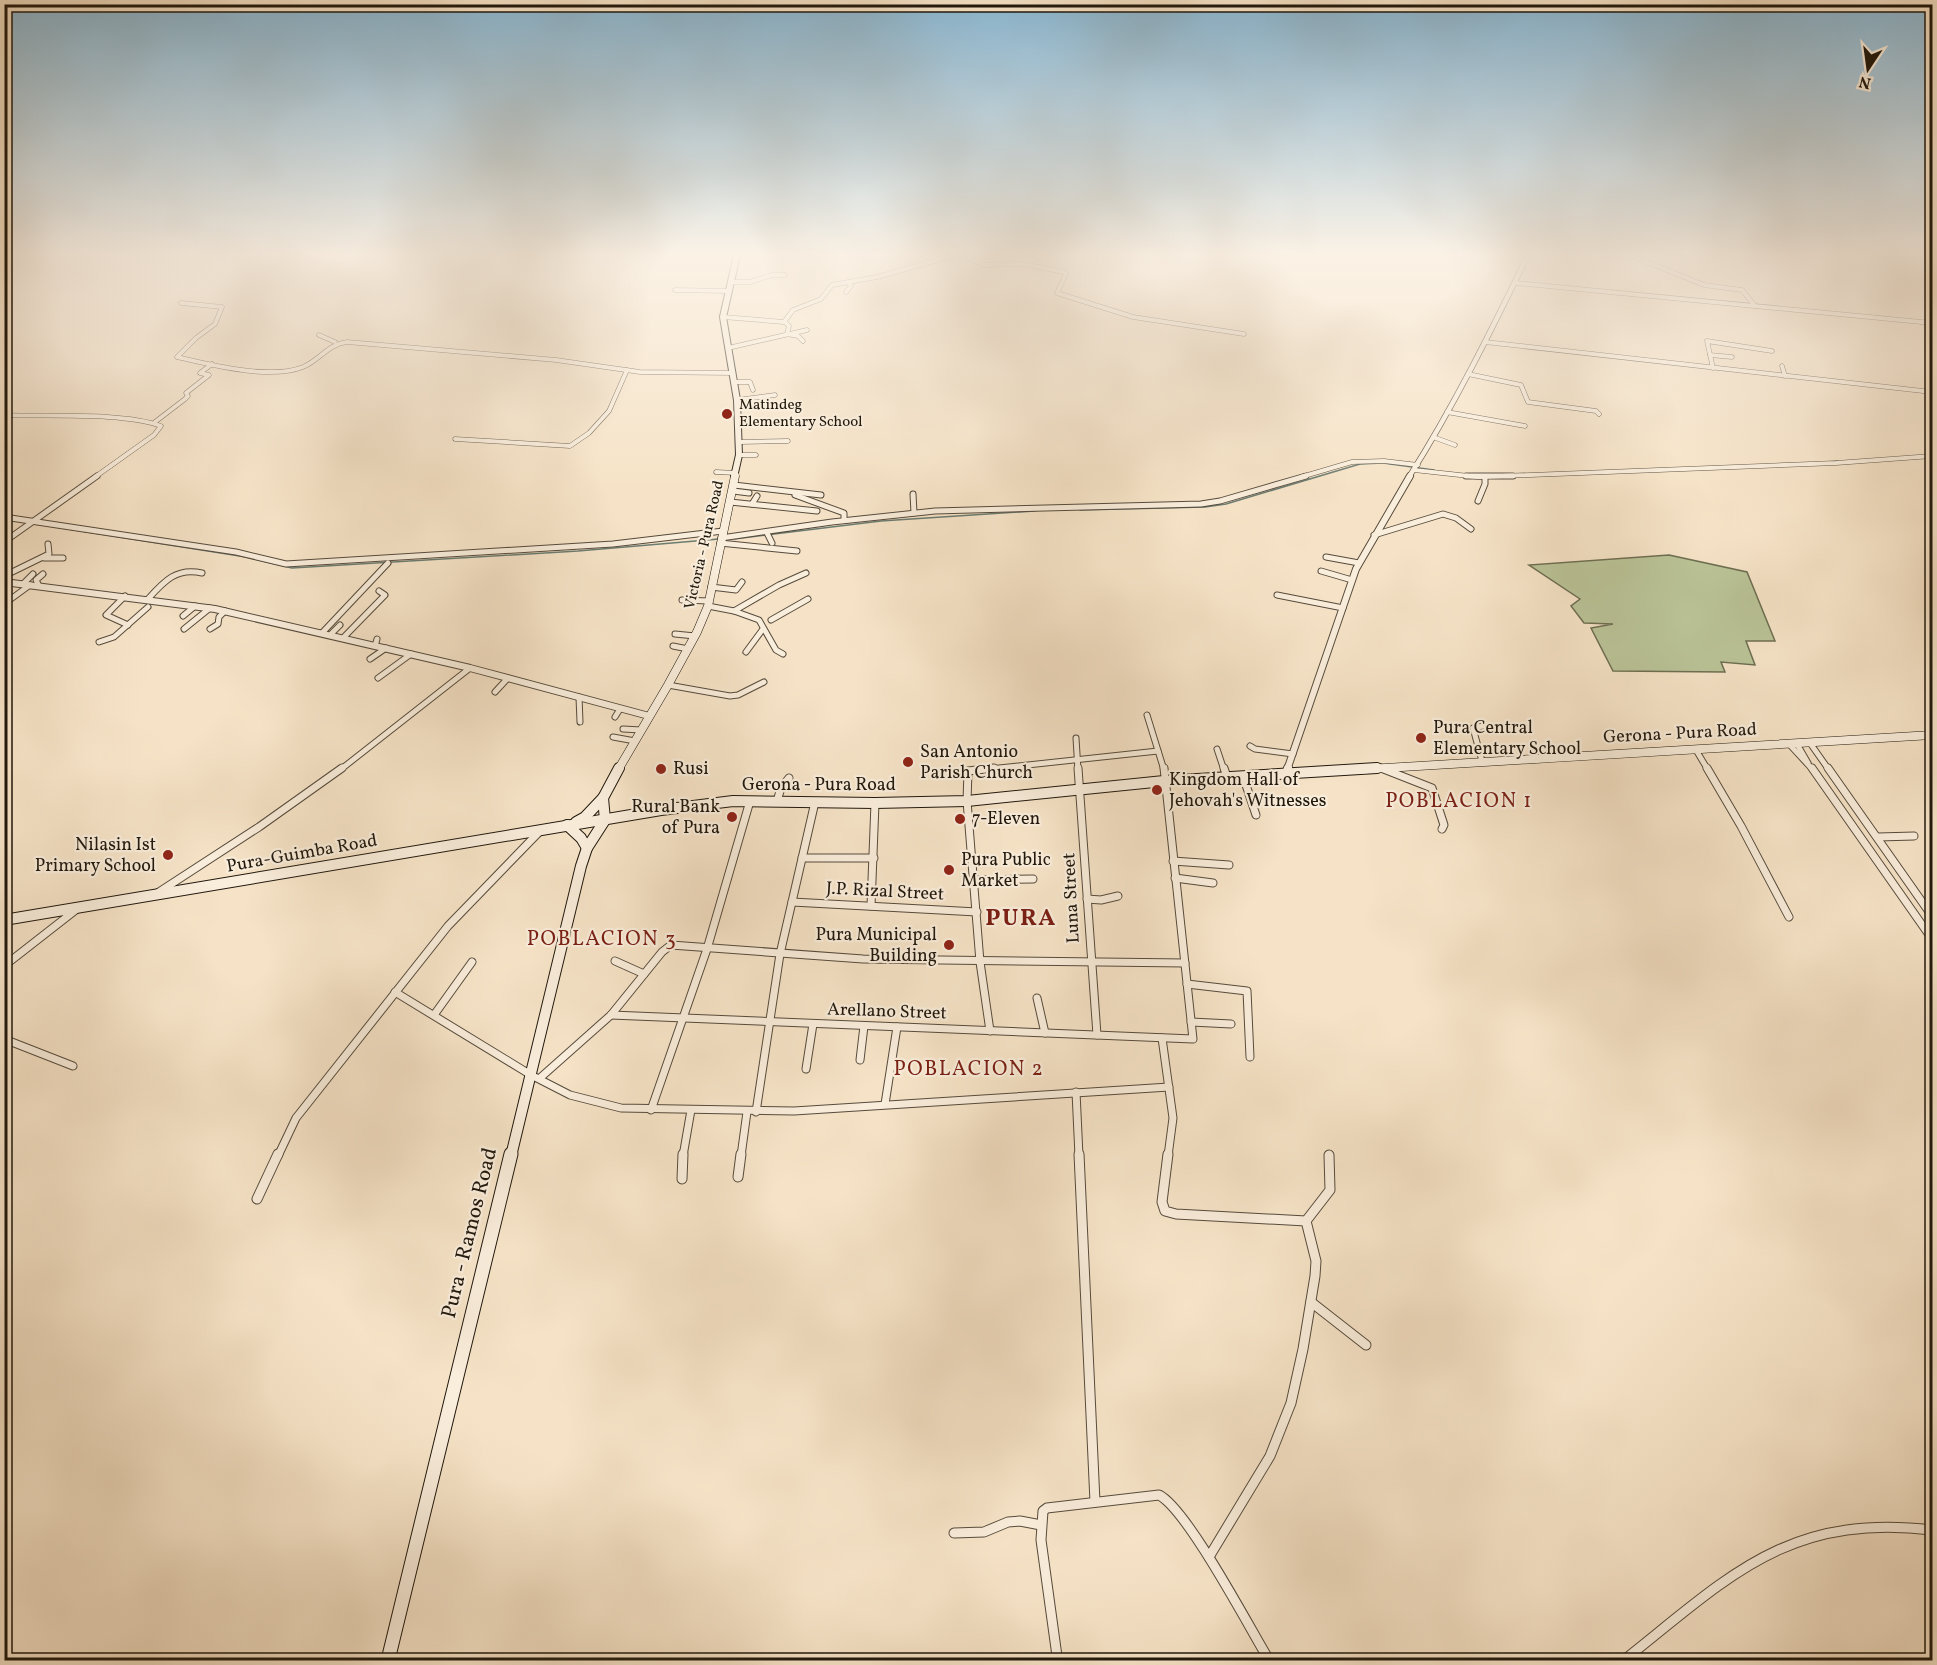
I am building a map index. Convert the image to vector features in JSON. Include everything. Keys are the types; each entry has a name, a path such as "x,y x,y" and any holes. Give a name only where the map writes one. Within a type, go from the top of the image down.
{"main road":[{"name":"Victoria - Pura Road","path":"603,798 688,649 708,604 733,488 740,442 737,403 725,333"},
{"name":"Gerona - Pura Road","path":"604,820 690,806 750,801 875,803 967,801 1164,781 1932,735"},
{"path":"603,798 604,820"},
{"path":"587,848 581,838 567,825 585,817 603,798"},
{"name":"Pura-Guimba Road","path":"4,920 604,820"},
{"name":"Pura - Ramos Road","path":"388,1660 446,1414 536,1076 587,848 604,820"}],"street":[{"path":"204,333 176,355 180,358 212,364 265,370 296,369 304,367 335,342"},
{"path":"728,348 787,333 798,336 803,341"},
{"path":"1236,333 1244,334"},
{"path":"1286,774 1359,563 1434,437 1490,333"},
{"path":"319,335 335,342 667,374 732,373"},
{"path":"1713,368 1706,341 1772,351"},
{"path":"1485,342 1932,392"},
{"path":"1710,355 1732,357"},
{"path":"155,422 188,396 186,393 208,375 200,373 212,364"},
{"path":"1782,366 1785,376"},
{"path":"455,439 570,446 589,433 609,411 627,370"},
{"path":"1468,374 1520,384 1528,402 1578,407 1596,411 1599,414"},
{"path":"734,382 750,382 753,390"},
{"path":"737,403 775,395"},
{"path":"737,403 760,404"},
{"path":"1447,412 1525,426"},
{"path":"4,415 155,422 161,427 154,435 4,542 6,543 4,547"},
{"path":"1434,437 1455,445"},
{"path":"740,442 788,441"},
{"path":"739,455 756,455"},
{"path":"4,517 236,552 291,564 722,538 844,520 914,513 1201,504 1220,501 1352,462 1384,461 1416,468 1485,477 1836,463 1932,456"},
{"path":"1600,469 1625,470"},
{"path":"716,472 736,472"},
{"path":"1478,501 1485,484 1485,477"},
{"path":"805,493 808,486"},
{"path":"733,488 821,495"},
{"path":"733,488 749,493"},
{"path":"785,491 844,513 844,520"},
{"path":"913,494 914,513"},
{"path":"752,504 757,496"},
{"path":"730,502 817,511"},
{"path":"1374,536 1445,514 1460,520 1471,529"},
{"path":"767,533 772,543"},
{"path":"722,538 797,552"},
{"path":"4,576 44,558 49,554 48,544"},
{"path":"1326,556 1359,563"},
{"path":"44,558 63,558"},
{"path":"322,633 388,563"},
{"path":"148,599 174,573 191,569 202,573"},
{"path":"1321,571 1352,580"},
{"path":"39,585 36,580 43,573"},
{"path":"734,611 779,585 807,573"},
{"path":"4,604 27,584 33,574"},
{"path":"4,582 210,608 342,638 376,642 387,648 649,716"},
{"path":"711,587 736,590 742,582"},
{"path":"342,638 385,595 379,591"},
{"path":"1277,595 1343,608"},
{"path":"125,596 106,615 128,625"},
{"path":"682,600 708,604 759,620 774,621 779,614 808,599"},
{"path":"183,616 195,606"},
{"path":"99,642 114,637 148,608"},
{"path":"184,629 210,608"},
{"path":"210,629 218,624 219,616 225,611"},
{"path":"759,620 776,650 783,654"},
{"path":"330,635 340,625"},
{"path":"746,652 763,629"},
{"path":"675,634 694,636"},
{"path":"674,646 688,649"},
{"path":"370,659 387,648"},
{"path":"378,678 411,654"},
{"path":"152,896 259,827 337,772 470,668"},
{"path":"495,692 508,678"},
{"path":"668,685 730,696 738,695 764,682"},
{"path":"579,697 580,722"},
{"path":"615,717 620,709"},
{"path":"1147,715 1165,773 1164,781 1191,1022 1231,1024"},
{"path":"1482,761 1473,728 1483,726"},
{"path":"623,729 641,730"},
{"path":"614,737 635,741"},
{"name":"Luna Street","path":"1076,738 1097,1035"},
{"path":"1810,743 1932,916"},
{"path":"1793,744 1799,756 1808,763 1932,939"},
{"path":"1250,746 1255,749 1293,754"},
{"path":"1217,749 1227,777"},
{"path":"1696,750 1741,826 1789,917"},
{"path":"990,1031 980,962 967,801 968,772 972,769 1158,751"},
{"path":"1377,767 1432,788 1444,825 1442,829"},
{"path":"1243,776 1256,815"},
{"path":"777,801 781,788 789,778"},
{"path":"651,1110 707,949 750,801"},
{"path":"756,1112 780,954 815,802"},
{"path":"871,906 875,803"},
{"path":"258,1199 296,1118 448,926 542,830"},
{"path":"1878,837 1914,836"},
{"path":"802,858 874,858"},
{"path":"1173,861 1229,865"},
{"path":"1175,878 1213,883"},
{"path":"974,880 1033,879"},
{"path":"1087,899 1101,900 1118,896"},
{"name":"J.P. Rizal Street","path":"792,902 977,912"},
{"path":"4,966 79,908"},
{"path":"536,1076 611,1015 668,946 780,954 980,962 1185,963"},
{"path":"615,961 644,974"},
{"path":"434,1015 472,962"},
{"path":"1187,984 1247,991 1250,1057"},
{"path":"395,992 570,1095 621,1108 756,1112 1169,1086"},
{"path":"1037,998 1045,1033"},
{"name":"Arellano Street","path":"611,1015 1193,1039 1191,1022"},
{"path":"807,1069 813,1024"},
{"path":"860,1060 864,1026"},
{"path":"885,1104 897,1027"},
{"path":"1162,1038 1173,1118 1162,1202 1165,1211 1176,1215 1306,1221"},
{"path":"4,1040 73,1066"},
{"path":"1076,1092 1095,1502"},
{"path":"681,1179 683,1144 691,1110"},
{"path":"738,1177 747,1112"},
{"path":"1209,1557 1247,1495 1285,1421 1296,1380 1311,1302 1316,1261 1306,1221 1330,1190 1329,1155"},
{"path":"1311,1302 1366,1345"},
{"path":"1057,1656 1042,1551 1043,1511 1047,1508 1159,1495 1167,1499 1185,1520 1269,1660"},
{"path":"954,1533 984,1532 1008,1522 1020,1521 1041,1525"},
{"path":"1624,1660 1717,1586 1760,1557 1815,1536 1858,1528 1888,1526 1932,1530"}],"green space":[{"path":"1669,555 1747,572 1775,641 1746,641 1755,665 1721,662 1725,672 1613,671 1591,628 1613,624 1584,623 1571,606 1580,599 1529,565"}],"waterway":[{"path":"1826,462 1838,461"},
{"path":"1080,510 1205,507 1226,504 1360,464 1383,463 1434,470"},
{"path":"734,539 881,521 1035,511"},
{"path":"49,526 246,557 292,568 578,551 719,539"}],"place":[{"name":"Matindeg Elementary School","path":"727,414"},
{"name":"Pura Central Elementary School","path":"1421,738"},
{"name":"San Antonio Parish Church","path":"908,762"},
{"name":"Rusi","path":"661,769"},
{"name":"Kingdom Hall of Jehovah's Witnesses","path":"1157,790"},
{"name":"Rural Bank of Pura","path":"732,817"},
{"name":"7-Eleven","path":"960,819"},
{"name":"Nilasin Ist Primary School","path":"168,855"},
{"name":"Pura Public Market","path":"949,870"},
{"name":"Pura Municipal Building","path":"949,945"}],"district":[{"name":"POBLACION 1","path":"1459,801"},
{"name":"PURA","path":"1021,919"},
{"name":"POBLACION 3","path":"602,939"},
{"name":"POBLACION 2","path":"969,1069"}]}
